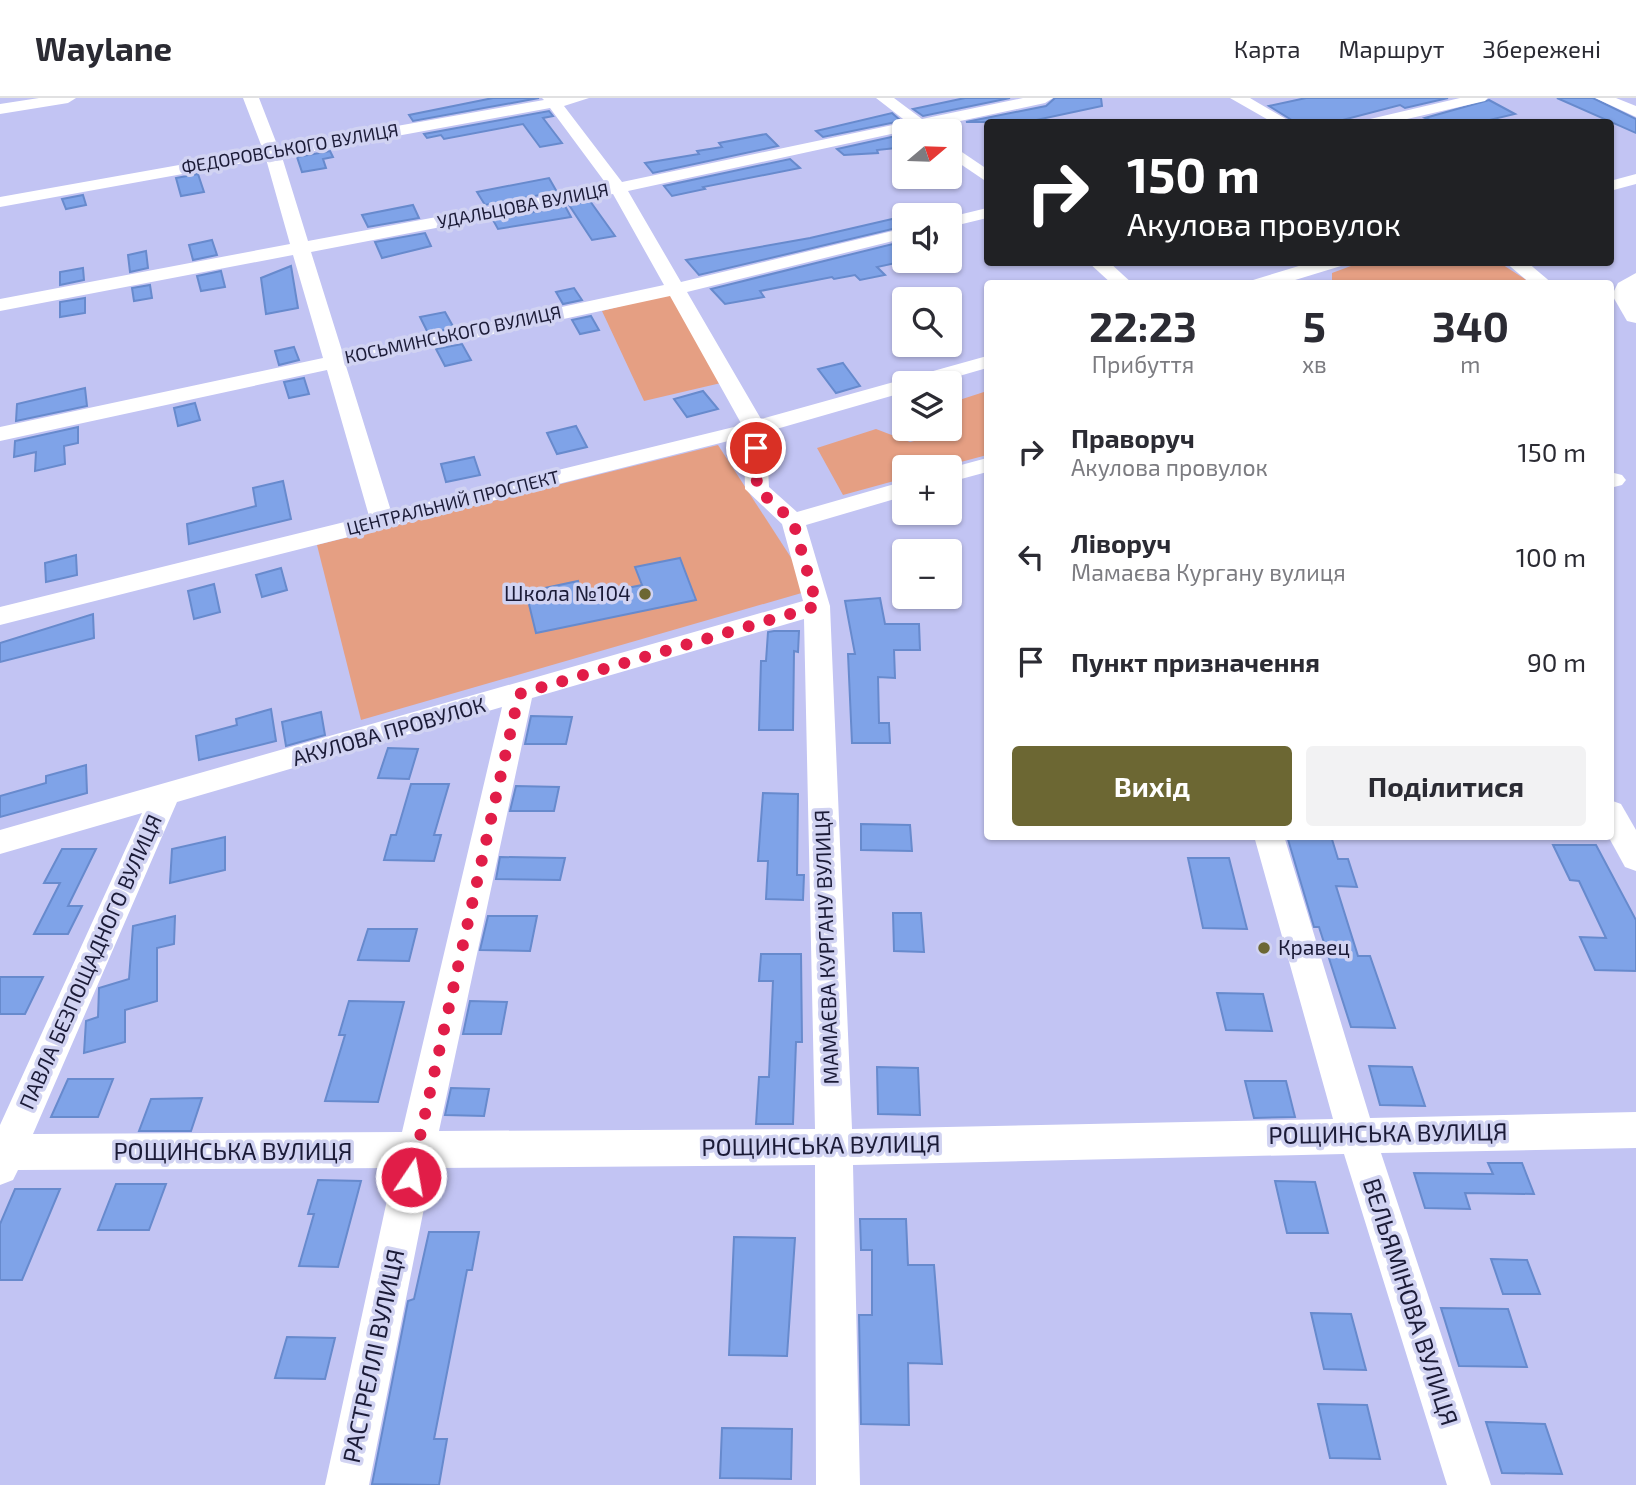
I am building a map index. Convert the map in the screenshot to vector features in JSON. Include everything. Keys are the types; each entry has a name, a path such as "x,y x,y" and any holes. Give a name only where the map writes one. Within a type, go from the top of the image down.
{"main road":[{"path":"1624,286 1627,305 1636,316"}],"street":[{"path":"0,109 68,98"},
{"path":"251,98 272,152 382,520"},
{"name":"ФЕДОРОВСЬКОГО ВУЛИЦЯ","path":"0,202 552,101 581,98"},
{"path":"884,98 912,119"},
{"name":"УДАЛЬЦОВА ВУЛИЦЯ","path":"956,119 1045,98"},
{"path":"1238,98 1277,119"},
{"path":"1389,119 1480,98"},
{"path":"1603,98 1636,112"},
{"path":"552,101 618,188 678,288 755,428 757,489 793,521 892,492"},
{"name":"УДАЛЬЦОВА ВУЛИЦЯ","path":"0,304 618,188 892,133"},
{"path":"962,158 984,175"},
{"path":"1614,185 1636,179"},
{"path":"962,219 984,214"},
{"name":"КОСЬМИНСЬКОГО ВУЛИЦЯ","path":"0,434 678,288 892,236"},
{"path":"1102,266 1119,280"},
{"path":"1273,280 1321,266"},
{"path":"1520,266 1539,280"},
{"path":"955,371 984,363"},
{"name":"ЦЕНТРАЛЬНИЙ ПРОСПЕКТ","path":"0,616 755,428 892,389"},
{"path":"962,472 984,466"},
{"name":"МАМАЄВА КУРГАНУ ВУЛИЦЯ","path":"793,521 817,606 834,1147 838,1485"},
{"name":"АКУЛОВА ПРОВУЛОК","path":"0,842 817,606"},
{"name":"РАСТРЕЛЛІ ВУЛИЦЯ","path":"347,1485 416,1152 519,694"},
{"name":"ПАВЛА БЕЗПОЩАДНОГО ВУЛИЦЯ","path":"3,1160 165,796"},
{"path":"1614,819 1636,858"},
{"name":"ВЕЛЬЯМІНОВА ВУЛИЦЯ","path":"1270,840 1356,1135 1469,1485"},
{"name":"РОЩИНСЬКА ВУЛИЦЯ","path":"3,1160 834,1147 1636,1130"}],"shaded area":[{"path":"1351,266 1505,266 1526,280 1332,280 1332,273"},
{"path":"664,295 671,296 721,383 644,401 602,311"},
{"path":"984,392 984,456 962,462 962,455 892,455 892,482 843,495 817,448 876,429 892,435 892,441 962,441 962,399"},
{"path":"718,445 812,590 361,720 317,545"}],"building":[{"path":"493,98 539,98 413,121 409,115"},
{"path":"965,98 1010,98 923,116 913,109"},
{"path":"1055,98 1101,98 1102,106 1041,119 984,119 984,122 966,122 1046,106"},
{"path":"1306,98 1448,98 1405,108 1400,105 1346,119 1290,119 1269,106"},
{"path":"1557,98 1593,98 1636,119 1636,133 1614,123 1614,119 1604,119"},
{"path":"1489,100 1515,114 1494,119 1425,118"},
{"path":"549,111 553,116 543,118 562,143 540,147 523,124 444,139 441,135 427,138 424,134"},
{"path":"892,113 899,119 892,119 892,123 823,137 816,131"},
{"path":"766,134 778,146 653,173 645,163 699,154 697,151 722,147 719,143"},
{"path":"892,137 892,148 877,150 878,153 844,155 837,149"},
{"path":"330,151 333,157 323,159 326,168 302,172 297,157"},
{"path":"790,159 800,168 703,187 705,189 672,196 664,186"},
{"path":"198,174 204,192 181,196 176,178"},
{"path":"549,178 557,192 485,205 477,192"},
{"path":"83,195 86,205 66,209 62,199"},
{"path":"590,201 615,236 592,240 569,205"},
{"path":"413,205 419,218 368,227 362,215"},
{"path":"565,206 571,217 498,229 493,220"},
{"path":"892,219 892,229 699,275 686,260 810,238"},
{"path":"425,233 431,246 382,258 375,242"},
{"path":"212,240 217,255 193,260 189,245"},
{"path":"892,244 892,264 877,267 885,275 860,280 855,275 834,279 832,277 760,291 764,297 725,304 711,289"},
{"path":"146,251 148,268 130,272 128,255"},
{"path":"291,266 298,308 266,314 261,278"},
{"path":"83,268 84,280 60,285 60,272"},
{"path":"221,271 225,287 201,291 197,276"},
{"path":"150,285 152,298 134,301 132,288"},
{"path":"574,288 582,300 563,304 556,292"},
{"path":"85,298 85,313 60,317 60,302"},
{"path":"445,312 454,328 428,333 420,317"},
{"path":"591,316 599,330 580,334 572,320"},
{"path":"462,344 471,360 445,366 436,349"},
{"path":"294,347 299,360 279,365 275,351"},
{"path":"843,363 860,386 836,393 818,369"},
{"path":"304,378 309,394 289,398 284,382"},
{"path":"85,388 87,406 16,421 17,404"},
{"path":"703,391 718,409 687,417 674,399"},
{"path":"195,403 200,420 178,426 174,408"},
{"path":"576,426 587,447 557,454 547,433"},
{"path":"78,427 78,443 64,446 65,464 35,471 36,452 14,457 15,441"},
{"path":"474,457 480,475 446,482 441,464"},
{"path":"283,481 291,519 189,544 187,524 256,506 253,488"},
{"path":"76,555 77,575 46,582 45,563"},
{"name":"Школа №104","path":"680,558 696,600 536,633 526,592 578,581 583,597 642,585 635,567"},
{"path":"281,568 287,590 262,597 256,575"},
{"path":"214,584 220,612 194,619 188,591"},
{"path":"880,598 885,624 919,624 920,650 894,650 895,678 878,677 879,723 889,723 890,743 852,743 848,654 855,654 845,601"},
{"path":"93,614 94,638 0,662 0,643"},
{"path":"799,631 798,652 794,651 793,730 759,730 761,661 766,661 768,632"},
{"path":"271,709 276,741 199,760 196,736 237,725 236,719"},
{"path":"321,712 325,735 286,746 282,722"},
{"path":"531,716 572,717 566,744 525,744"},
{"path":"388,748 418,749 409,779 378,778"},
{"path":"86,765 87,793 0,817 0,796 46,783 46,776"},
{"path":"411,784 449,784 434,835 441,835 434,861 384,860 391,835 396,835"},
{"path":"516,786 559,787 554,811 510,811"},
{"path":"763,793 798,794 797,875 804,875 803,900 766,899 768,861 758,861"},
{"path":"861,824 910,825 912,851 861,850"},
{"path":"225,837 225,870 170,883 172,849"},
{"path":"1288,840 1332,840 1338,859 1348,859 1357,887 1336,886 1358,956 1370,956 1395,1028 1351,1027 1319,927 1314,927"},
{"path":"1553,845 1596,845 1636,920 1636,971 1595,970 1580,937 1606,938 1579,881 1570,880"},
{"path":"62,849 96,849 68,906 82,906 68,934 34,934 60,883 44,883"},
{"path":"500,857 565,858 560,880 496,879"},
{"path":"1188,858 1229,858 1247,929 1203,928"},
{"path":"893,913 921,913 924,952 894,951"},
{"path":"175,916 174,944 157,948 157,1001 125,1010 125,1042 84,1053 86,1021 98,1017 99,988 129,979 133,926"},
{"path":"488,916 537,916 530,951 480,950"},
{"path":"368,929 417,929 409,961 358,960"},
{"path":"761,954 801,954 802,1042 796,1042 793,1124 756,1124 759,1077 769,1077 773,981 759,981"},
{"path":"0,977 43,977 25,1014 0,1014"},
{"path":"1217,993 1263,994 1272,1031 1226,1030"},
{"path":"349,1001 404,1002 378,1102 325,1101 345,1035 339,1035"},
{"path":"470,1001 507,1002 501,1034 463,1034"},
{"path":"1369,1066 1412,1067 1425,1106 1380,1105"},
{"path":"877,1067 918,1068 920,1115 878,1114"},
{"path":"68,1079 113,1079 98,1117 51,1117"},
{"path":"1245,1081 1286,1081 1295,1117 1254,1118"},
{"path":"451,1088 489,1089 484,1116 445,1115"},
{"path":"202,1098 191,1131 139,1131 151,1099"},
{"path":"1488,1163 1522,1163 1534,1194 1465,1193 1470,1209 1425,1208 1414,1173 1493,1174"},
{"path":"318,1180 361,1181 338,1267 299,1266 314,1214 308,1214"},
{"path":"1275,1181 1315,1182 1328,1233 1287,1233"},
{"path":"116,1184 166,1184 149,1230 98,1230"},
{"path":"15,1189 60,1189 22,1280 0,1280 0,1224"},
{"path":"860,1219 906,1219 908,1265 934,1265 942,1364 908,1363 909,1425 861,1424 859,1315 872,1315 872,1250 861,1250"},
{"path":"429,1232 479,1232 472,1270 467,1270 434,1439 447,1439 439,1485 372,1484 408,1301 414,1299"},
{"path":"734,1237 795,1238 787,1356 729,1355"},
{"path":"1491,1259 1527,1260 1540,1294 1503,1294"},
{"path":"1441,1308 1508,1309 1527,1367 1459,1366"},
{"path":"1311,1313 1351,1314 1366,1370 1324,1369"},
{"path":"287,1337 335,1338 325,1379 275,1378"},
{"path":"1318,1404 1367,1405 1380,1459 1330,1458"},
{"path":"1486,1422 1545,1424 1562,1474 1502,1473"},
{"path":"722,1428 792,1429 791,1479 720,1478"}],"place":[{"name":"Школа №104","path":"645,594"},
{"name":"Кравец","path":"1264,948"}],"route":[{"path":"411,1177 519,694 817,606 793,521 757,489 756,448"}]}
